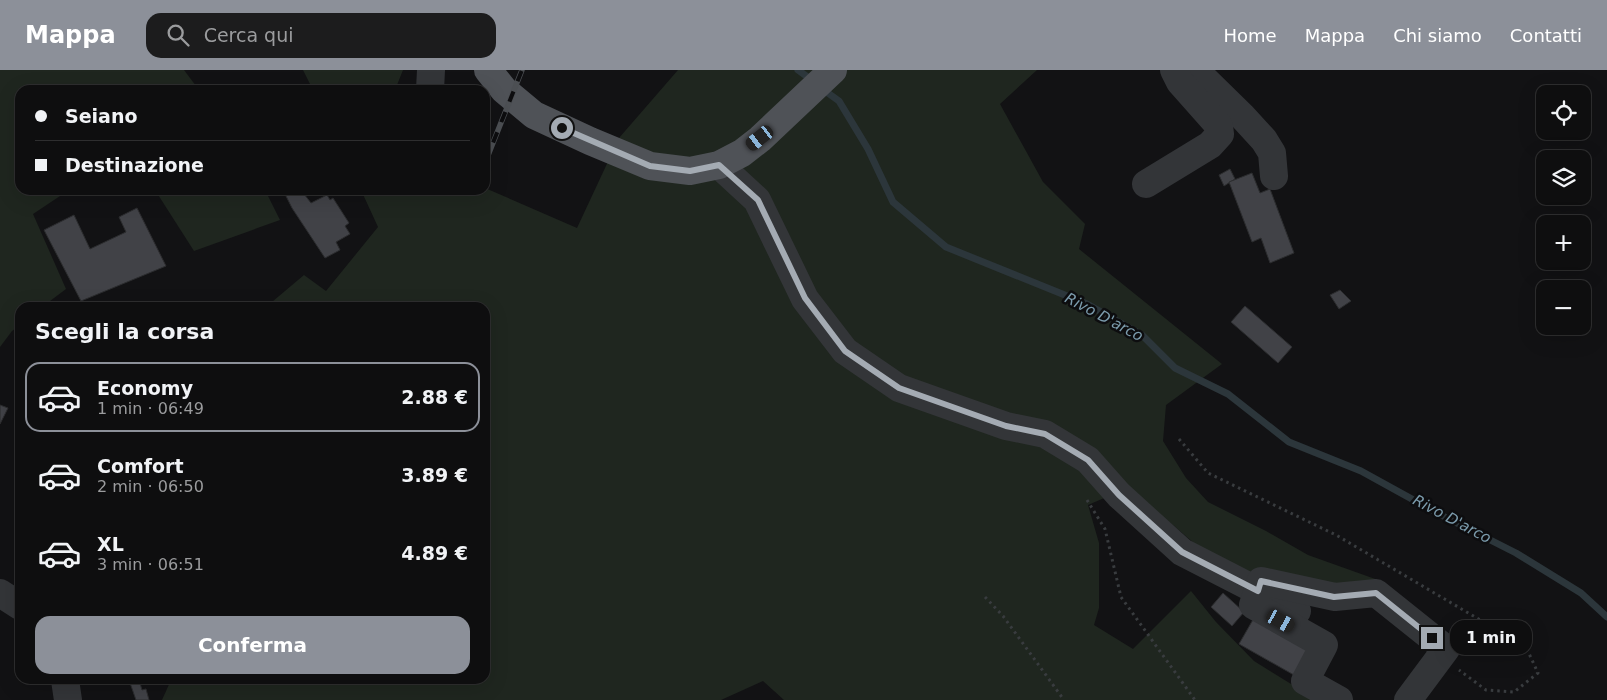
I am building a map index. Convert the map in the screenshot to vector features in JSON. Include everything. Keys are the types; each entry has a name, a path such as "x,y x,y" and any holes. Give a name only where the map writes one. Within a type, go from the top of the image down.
{"main road":[{"path":"488,70 504,90 534,115 650,166 690,171 719,165 742,153 833,70"}],"street":[{"path":"430,85 431,70"},
{"path":"1146,184 1210,145 1220,134 1219,126 1180,82 1174,70"},
{"path":"1195,70 1264,140 1272,153 1274,176"},
{"path":"719,165 758,200 805,298 845,351 899,388 1006,426 1045,434 1088,460 1119,495 1182,552 1297,611"},
{"path":"1339,700 1305,681 1324,645 1253,605 1261,581 1334,597 1376,593 1446,649 1408,700"},
{"path":"0,593 15,603"},
{"path":"66,684 68,700"}],"path":[{"path":"1085,497 1105,529 1121,597 1195,700"},
{"path":"985,597 1003,616 1064,700"}],"shaded area":[{"path":"0,70 184,70 195,85 15,85 15,195 62,195 33,214 66,289 49,302 15,302 15,329 0,347"},
{"path":"303,70 403,70 397,85 310,85"},
{"path":"678,70 1037,70 1000,104 1043,182 1085,224 1079,249 1222,364 1166,405 1163,441 1186,478 1208,502 1266,531 1308,555 1378,580 1376,593 1225,570 1173,525 1125,489 1088,505 1099,543 1099,608 1094,625 1133,649 1191,591 1216,622 1254,661 1317,700 784,700 763,681 721,700 162,700 169,684 490,684 490,302 272,302 304,275 326,291 378,227 363,195 490,195 490,190 577,228 619,138"},
{"path":"158,195 268,195 280,220 194,251"}],"building":[{"path":"1230,169 1235,179 1224,186 1219,175"},
{"path":"1252,173 1260,193 1270,189 1294,253 1270,263 1261,238 1252,242 1229,182"},
{"path":"286,195 305,195 311,203 327,195 330,200 333,198 349,223 345,226 350,234 336,242 340,250 325,258"},
{"path":"137,208 166,266 81,301 44,230 74,215 90,249 126,232 119,217"},
{"path":"1340,290 1351,301 1339,309 1330,295"},
{"path":"1245,306 1292,347 1278,363 1231,322"},
{"path":"0,405 8,408 0,424"},
{"path":"1223,593 1244,612 1232,626 1211,607"},
{"path":"1258,611 1319,646 1301,679 1239,644"},
{"path":"130,684 140,684 142,690 146,689 149,700 136,700"}],"waterway":[{"name":"Rivo D'arco","path":"798,70 813,81"},
{"name":"Rivo D'arco","path":"821,88 839,101 868,149 893,202 946,247 1087,304 1142,335 1175,368 1228,394 1289,442 1361,471 1439,514 1516,553 1581,593 1607,617"}],"railway":[{"path":"490,150 522,70"}],"route":[{"path":"562,128 650,166 690,171 719,165 758,200 805,298 845,351 899,388 1006,426 1045,434 1088,460 1119,495 1182,552 1258,591 1261,581 1334,597 1376,593 1432,638"}]}
